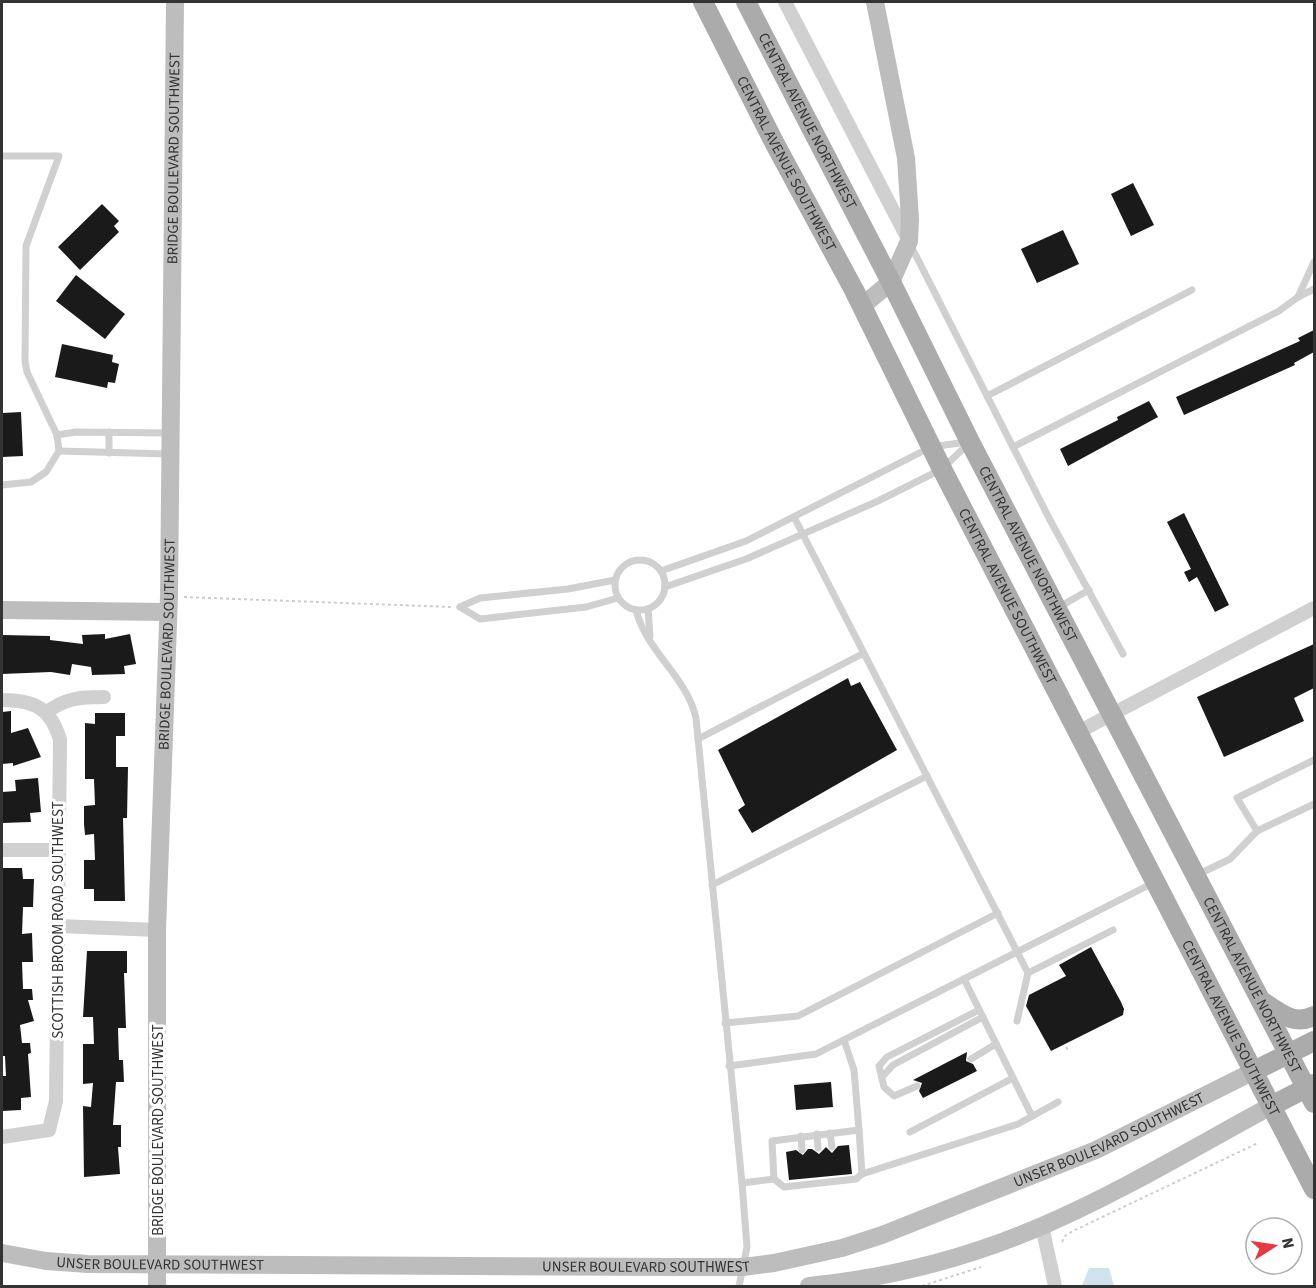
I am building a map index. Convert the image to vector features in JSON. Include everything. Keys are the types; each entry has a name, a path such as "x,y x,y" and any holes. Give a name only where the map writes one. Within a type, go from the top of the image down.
{"main road":[{"name":"BRIDGE BOULEVARD SOUTHWEST","path":"158,1287 157,930 171,454 175,2"},
{"name":"CENTRAL AVENUE SOUTHWEST","path":"703,2 775,144 862,306 942,469 1080,731 1314,1189"},
{"name":"CENTRAL AVENUE NORTHWEST","path":"746,2 891,282 970,442 1197,875 1288,1055 1312,1092"},
{"path":"862,306 891,282 909,241 906,158 875,2"},
{"path":"2,610 168,604"},
{"path":"1260,1001 1288,1018 1303,1021 1314,1016"},
{"path":"1254,1071 1314,1041"},
{"name":"UNSER BOULEVARD SOUTHWEST","path":"2,1253 46,1261 158,1264 743,1266 799,1259 882,1235 1096,1150 1254,1071"},
{"path":"809,1287 950,1260 1042,1226 1097,1200 1271,1106 1312,1092"}],"street":[{"path":"785,2 909,241"},
{"path":"1080,731 1113,716 1314,608"},
{"path":"2,700 31,703 47,712 63,701 79,697 104,697"},
{"name":"SCOTTISH BROOM ROAD SOUTHWEST","path":"2,1137 49,1130 56,1101 60,740 56,726 47,712"},
{"path":"2,850 58,850"},
{"path":"59,926 157,930"},
{"path":"1042,1226 1055,1287"}],"lane":[{"path":"2,156 59,156 26,246 25,361 27,372 57,435 59,452 46,472 32,482 2,485"},
{"path":"909,241 1013,447 1123,654"},
{"path":"1298,297 1314,262"},
{"path":"1013,447 1250,326 1314,289"},
{"path":"987,396 1192,290"},
{"path":"57,435 109,432 171,433"},
{"path":"109,432 109,453"},
{"path":"661,571 746,541 931,447 970,442"},
{"path":"665,587 736,562 803,534 942,469 970,442"},
{"path":"59,452 171,454"},
{"path":"794,517 1018,951 1028,974 1017,1021"},
{"path":"639,559 648,561 661,571 665,587 660,600 648,609 636,610 622,603 618,598 615,580 624,565 639,559"},
{"path":"460,607 480,598 568,590 615,580"},
{"path":"1057,608 1089,590"},
{"path":"460,607 480,619 586,607 618,598"},
{"path":"648,609 650,642"},
{"path":"636,610 650,642 692,703 698,739 747,1247 739,1287"},
{"path":"698,739 864,652"},
{"path":"1257,831 1237,798 1314,760"},
{"path":"712,885 927,776"},
{"path":"1197,875 1230,859 1257,831 1314,804"},
{"path":"729,1066 816,1054 1156,881"},
{"path":"725,1023 798,1016 998,913"},
{"path":"1028,974 1113,930"},
{"path":"964,979 1032,1116"},
{"path":"917,1086 894,1096 884,1087 879,1066 887,1057 981,1013"},
{"path":"844,1040 854,1070 862,1174"},
{"path":"971,1059 996,1044"},
{"path":"910,1132 1013,1078"},
{"path":"742,1183 774,1179 784,1187 822,1180 856,1179 862,1174 1018,1124 1058,1102"},
{"path":"774,1179 772,1141 859,1130"},
{"path":"830,1133 832,1147"},
{"path":"817,1134 818,1148"},
{"path":"801,1136 802,1150"}],"path":[{"path":"168,604 460,607"},
{"path":"1062,1242 1065,1236 1073,1231 1123,1210 1258,1143"},
{"path":"922,1287 991,1263"}],"water":[{"path":"1089,1268 1109,1268 1114,1286 1082,1286"}],"building":[{"path":"1133,183 1154,225 1131,236 1111,194"},
{"path":"102,204 119,221 114,226 119,232 80,270 58,247"},
{"path":"1063,230 1079,264 1037,283 1021,249"},
{"path":"76,275 125,314 105,339 56,301"},
{"path":"1314,330 1314,352 1294,363 1295,365 1184,415 1176,397 1300,341 1298,338"},
{"path":"62,344 113,355 112,362 119,364 115,383 108,382 107,388 55,377"},
{"path":"1149,401 1158,417 1068,466 1060,449 1118,420 1117,417"},
{"path":"21,412 23,456 2,457 2,413"},
{"path":"1184,513 1229,605 1215,612 1197,577 1189,582 1184,572 1191,569 1167,522"},
{"path":"105,634 105,639 130,634 136,664 124,666 125,674 92,675 91,667 72,664 70,675 51,672 2,674 2,635 50,636 50,640 83,644 82,635"},
{"path":"1314,644 1314,688 1294,698 1304,721 1224,757 1197,697"},
{"path":"848,678 851,686 860,682 897,750 752,833 738,810 745,805 718,750"},
{"path":"11,711 11,733 28,728 41,757 13,766 13,763 2,764 2,712"},
{"path":"95,713 125,713 125,736 116,736 116,767 128,767 127,818 123,818 125,901 94,901 94,889 84,889 84,860 95,860 94,834 85,835 84,824 84,806 95,805 94,779 85,779 85,723 95,724"},
{"path":"38,778 41,812 30,813 31,822 2,823 2,792 16,791 15,780"},
{"path":"2,868 22,868 23,879 34,879 33,907 23,907 22,934 32,933 33,962 22,962 23,989 32,989 33,1000 28,1000 34,1021 20,1025 22,1043 30,1043 31,1053 28,1054 31,1097 21,1098 21,1110 2,1111 2,1076 6,1076 5,1056 2,1056"},
{"path":"1091,947 1121,1002 1124,1009 1123,1015 1051,1051 1026,1006 1029,995 1066,976 1059,965"},
{"path":"87,951 127,951 127,973 124,973 126,1028 118,1028 119,1060 123,1060 124,1082 116,1082 113,1125 121,1125 121,1147 118,1147 120,1174 84,1177 83,1106 91,1107 93,1083 83,1084 83,1044 94,1044 93,1017 83,1017"},
{"path":"967,1052 966,1061 973,1064 977,1071 923,1098 919,1091 922,1083 913,1080"},
{"path":"831,1082 833,1107 796,1110 794,1085"},
{"path":"849,1145 852,1174 789,1180 786,1152 796,1150 803,1155 808,1149 812,1149 819,1154 826,1147 832,1153 838,1146"}]}
